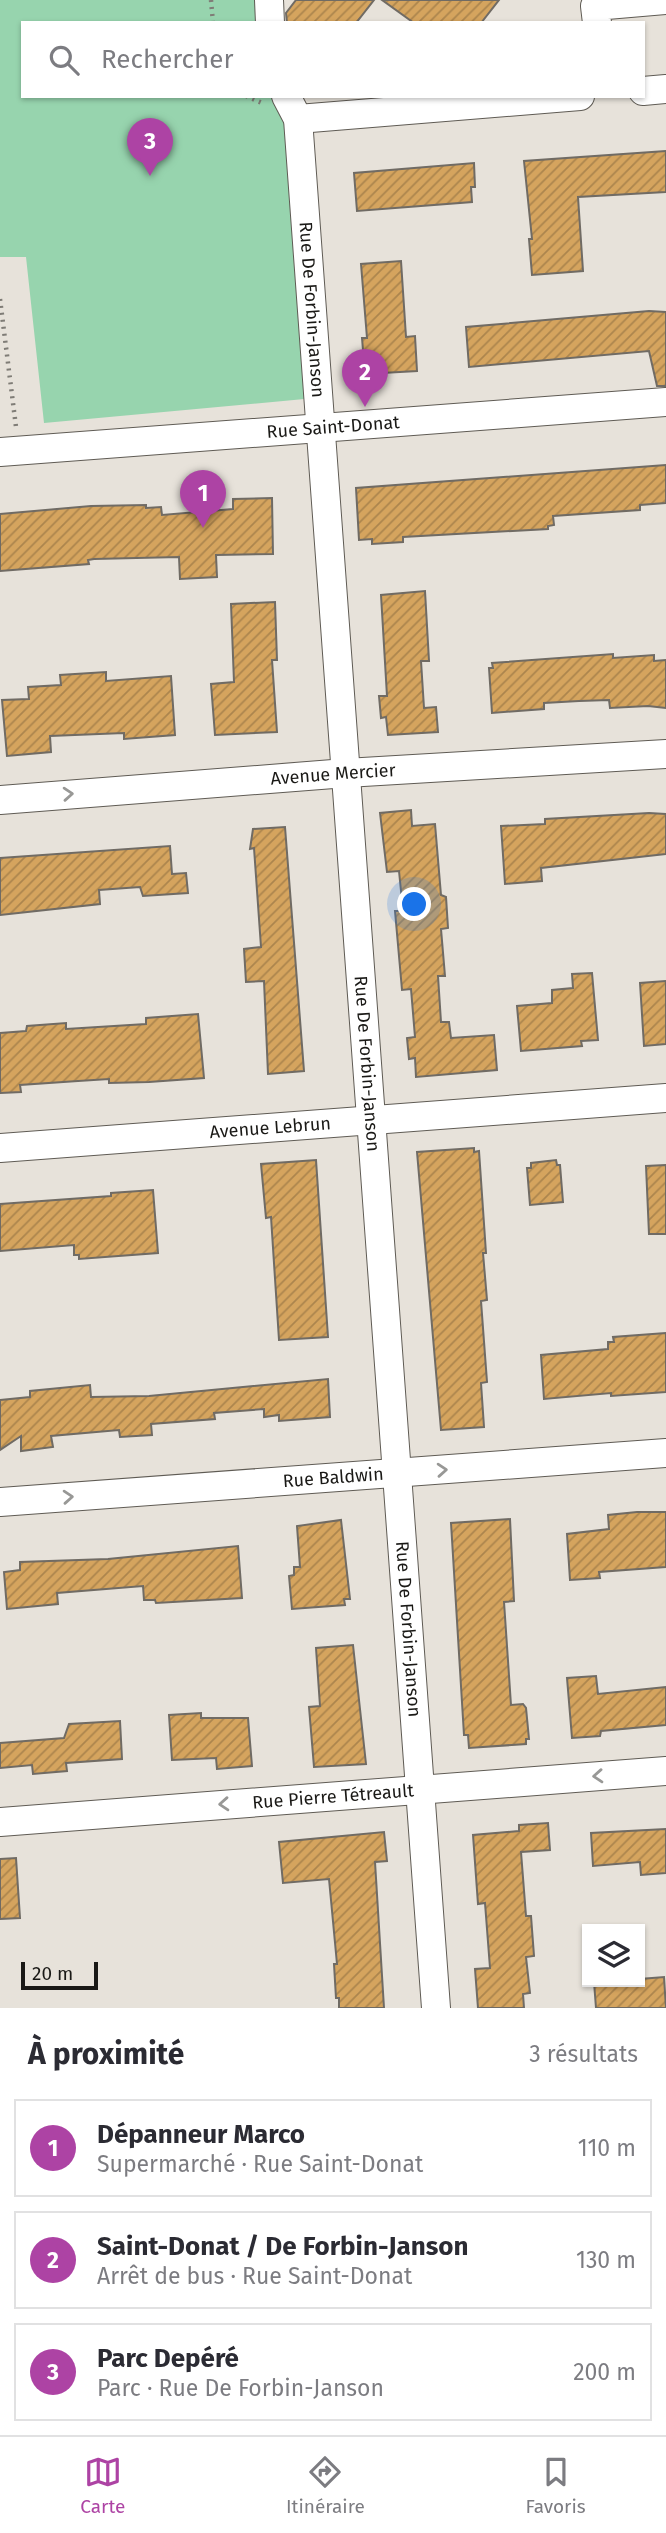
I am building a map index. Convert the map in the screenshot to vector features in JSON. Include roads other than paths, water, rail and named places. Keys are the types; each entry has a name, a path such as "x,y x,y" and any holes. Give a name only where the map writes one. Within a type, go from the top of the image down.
{"street":[{"path":"269,0 270,21"},
{"path":"596,10 659,1"},
{"path":"645,91 666,89"},
{"path":"292,107 528,98"},
{"name":"Rue De Forbin-Janson","path":"292,107 321,429 436,2008"},
{"name":"Rue Saint-Donat","path":"10,451 666,402"},
{"name":"Avenue Mercier","path":"0,800 666,754"},
{"name":"Avenue Lebrun","path":"0,1148 666,1097"},
{"name":"Rue Baldwin","path":"0,1502 666,1453"},
{"name":"Rue Pierre Tétreault","path":"0,1822 666,1771"}],"place":[{"name":"Parc Depéré","path":"150,176"},
{"name":"Saint-Donat / De Forbin-Janson","path":"365,407"},
{"name":"Dépanneur Marco","path":"203,528"}]}
